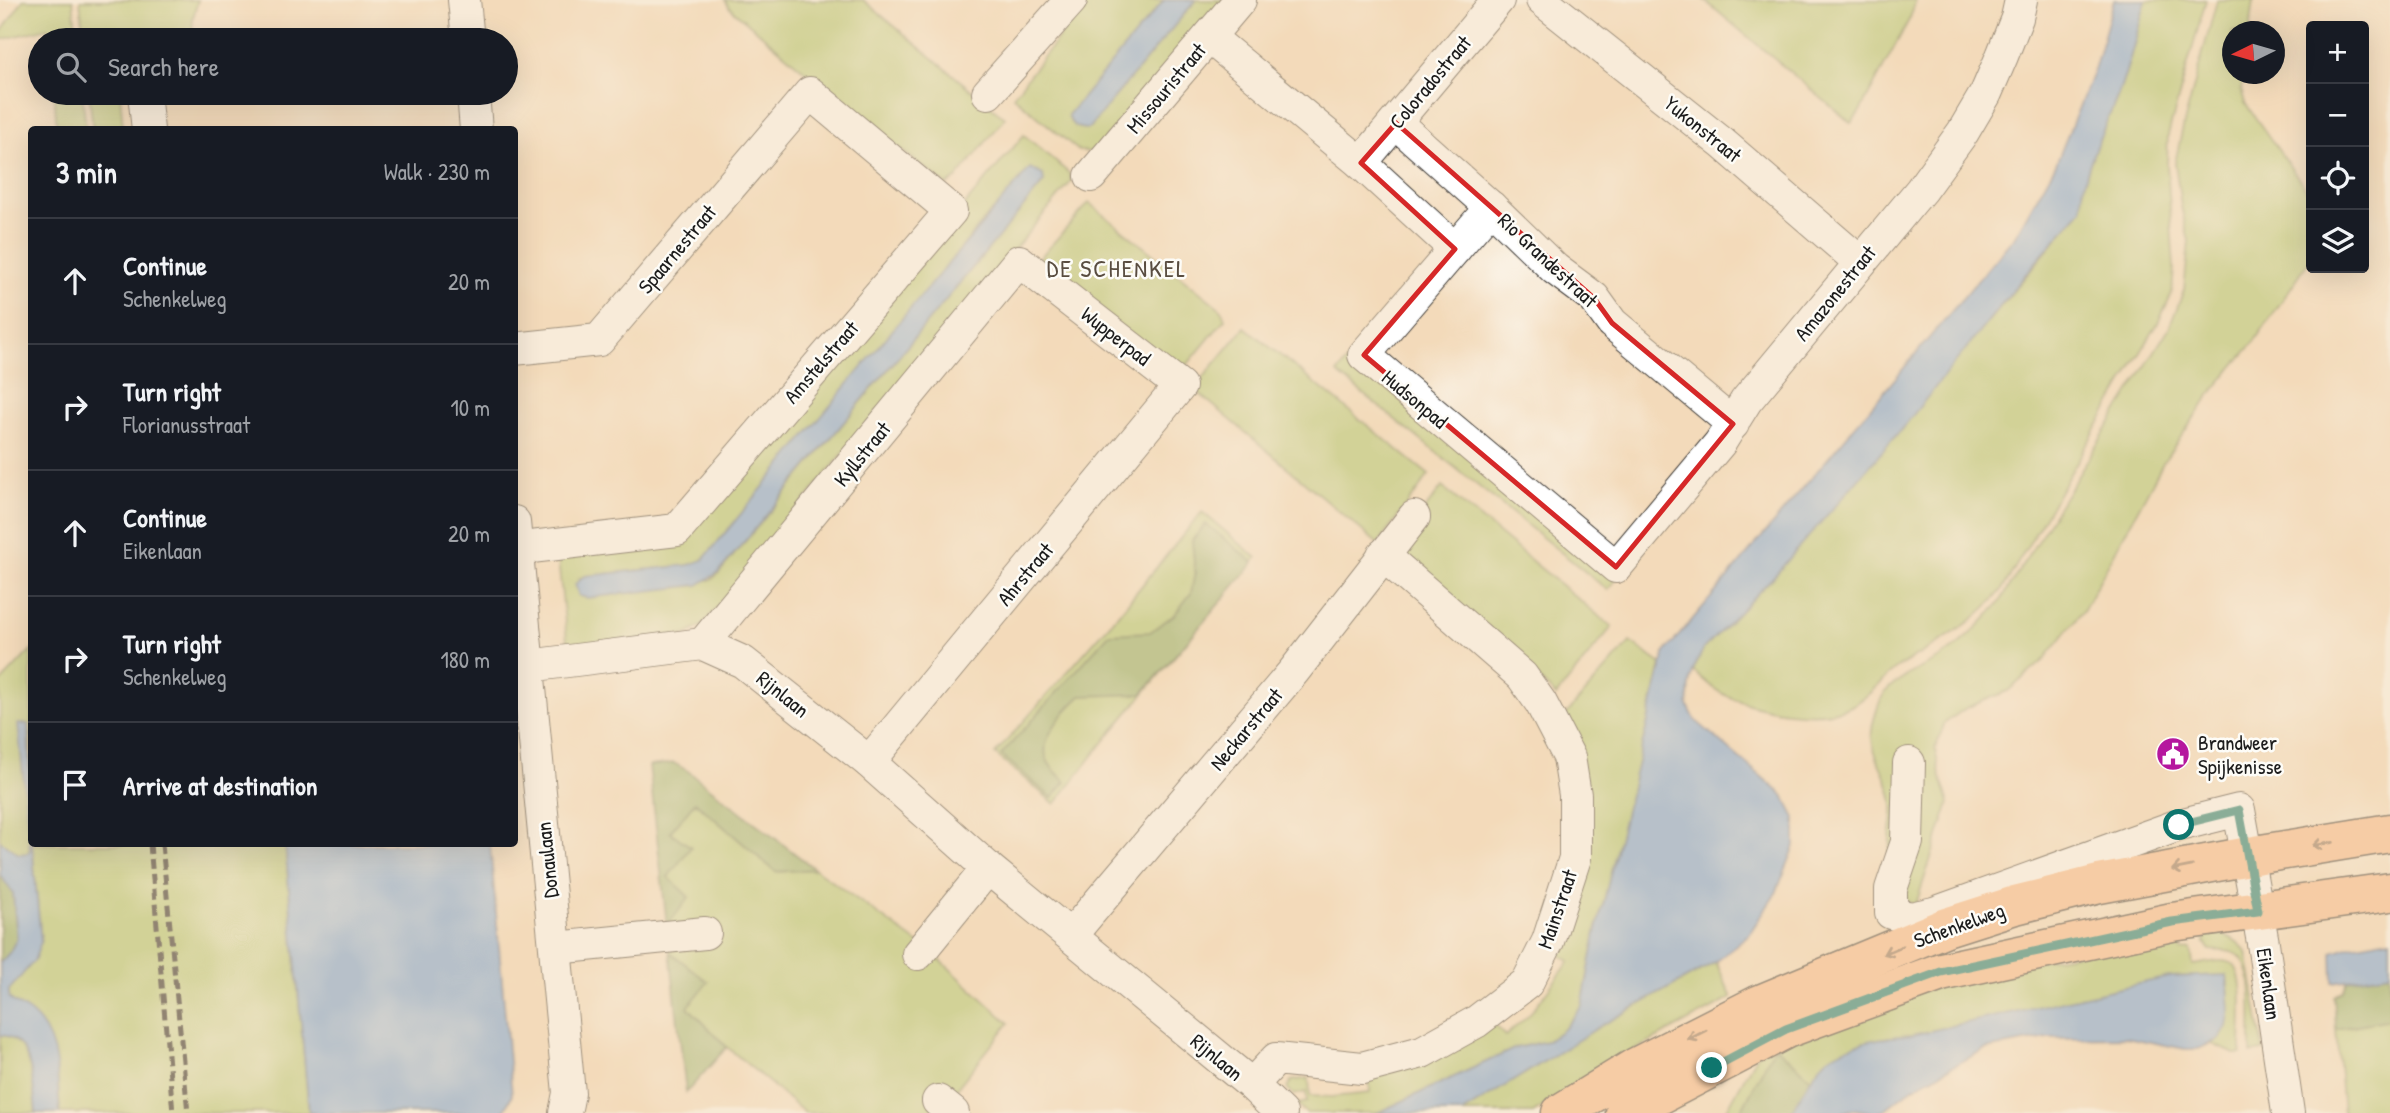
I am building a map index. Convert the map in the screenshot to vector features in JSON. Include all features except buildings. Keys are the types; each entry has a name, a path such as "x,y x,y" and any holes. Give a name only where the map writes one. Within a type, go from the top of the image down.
{"main road":[{"name":"Schenkelweg","path":"1562,1113 1636,1067 1758,1005 1946,927 2015,905 2099,884 2390,833"},
{"name":"Schenkelweg","path":"1625,1113 1786,1029 1941,972 2172,922 2390,892"}],"street":[{"path":"464,0 467,28"},
{"path":"988,93 1070,0"},
{"name":"Missouristraat","path":"1091,176 1240,0"},
{"name":"Coloradostraat","path":"1360,163 1498,0"},
{"name":"Yukonstraat","path":"1542,0 1722,143 1860,262"},
{"name":"Amazonestraat","path":"1616,567 1720,443 1746,401 1921,190 1963,132 1986,93 2002,57 2021,0"},
{"path":"1209,37 1360,163 1455,249"},
{"name":"Spaarnestraat","path":"518,349 599,340 810,93"},
{"name":"Amstelstraat","path":"518,540 677,530 951,211 810,93"},
{"path":"145,105 148,126"},
{"path":"474,105 477,126"},
{"name":"Rio Grandestraat","path":"1396,123 1490,206 1555,269 1594,298 1612,323 1733,424"},
{"name":"Hudsonpad","path":"1490,206 1364,355 1616,567"},
{"name":"Wupperpad","path":"1019,261 1180,386"},
{"name":"Kyllstraat","path":"704,645 1019,261"},
{"name":"Ahrstraat","path":"869,762 1180,386"},
{"name":"Neckarstraat","path":"1071,935 1244,733 1414,517"},
{"name":"Mainstraat","path":"1250,1099 1276,1059 1362,1068 1422,1052 1476,1022 1527,983 1548,941 1575,858 1575,795 1569,757 1541,703 1522,676 1383,555"},
{"name":"Donaulaan","path":"518,569 571,1111"},
{"path":"528,666 704,645"},
{"name":"Rijnlaan","path":"704,645 743,662 869,762 988,868 1071,935 1250,1099 1270,1113"},
{"name":"Schenkelweg","path":"1909,763 1907,842 1891,889 1891,913 1911,918 1934,913 2179,825 2239,810"},
{"name":"Eikenlaan","path":"2239,810 2258,911 2288,1113"},
{"path":"918,954 988,868"},
{"path":"556,948 705,933"},
{"name":"Rijnlaan","path":"1250,1099 1281,1113"}],"highlighted area":[{"path":"1396,123 1594,298 1612,323 1733,424 1616,567 1364,355 1455,249 1361,163"}],"green space":[{"path":"23,0 73,0 76,28 28,28 28,33 0,40 0,34"},
{"path":"80,0 198,0 193,28 83,28"},
{"path":"725,0 863,0 1005,118 957,178 947,185 871,127 729,7"},
{"path":"1088,0 1164,0 1068,115 1071,123 1088,129 1196,0 1226,0 1094,152 1079,151 1013,96"},
{"path":"1704,0 1916,0 1910,18 1851,123"},
{"path":"2146,0 2206,0 2168,135 2167,165 2174,267 2172,293 2158,323 2002,590 1968,623 1896,669 1864,698 1849,707 1820,713 1786,712 1736,700 1711,687 1693,671 1703,649 1777,573 2082,209 2090,163 2120,90"},
{"path":"2217,0 2254,0 2251,21 2222,21 2222,84 2242,84 2245,103 2306,189 2306,265 2252,345 2215,388 2164,461 2083,611 2043,661 2008,691 1966,708 1945,723 1935,749 1949,803 1916,904 1909,902 1896,879 1891,859 1893,805 1872,739 1876,713 1888,689 1900,679 1951,651 1998,605 2169,328 2184,290 2189,241 2175,163"},
{"path":"55,105 83,105 86,126 57,126"},
{"path":"90,105 121,105 123,126 93,126"},
{"path":"1024,135 1070,174 1071,182 877,412 703,625 686,635 568,649 557,552 684,536","holes":["1043,175 1044,182 711,580 578,579 585,576 689,565 703,560 991,212"]},
{"path":"1089,203 1221,309 1225,319 1178,376 1035,263"},
{"path":"1245,327 1429,475 1378,544 1194,389"},
{"path":"1350,357 1618,577 1608,590 1337,373"},
{"path":"1442,487 1612,627 1556,696 1525,665 1391,554"},
{"path":"1202,512 1257,558 1055,804 995,754 1116,617"},
{"path":"1206,524 1254,563 1142,694 1081,696 1063,715 1051,731 1046,748 1049,763 1066,782 1052,798 1001,755 1109,634 1150,632 1175,614 1191,593 1195,572 1192,540"},
{"path":"1630,642 1661,664 1596,933 1582,1006 1565,1028 1547,1041 1516,1048 1377,1113 1306,1113 1297,1104 1307,1102 1306,1092 1294,1095 1287,1088 1291,1081 1309,1078 1310,1096 1370,1093 1369,1078 1495,1025 1505,1036 1528,1016 1570,961 1555,952 1566,941 1589,866 1563,718"},
{"path":"28,653 28,725 19,725 30,849 28,853 19,854 0,841 0,683"},
{"path":"674,763 815,869 776,872 695,802 670,832 691,847 668,877 689,897 667,926 649,766"},
{"path":"695,801 776,872 815,869 937,957 1009,1023 937,1113 805,1113 727,1047 688,1007 670,952 667,926 668,877 670,832"},
{"path":"32,847 285,847 309,1113 60,1113 56,1064 17,1005 9,999 9,990 41,942"},
{"path":"0,875 13,893 17,938 0,963"},
{"path":"2218,933 2234,940 2247,952 2264,1051 2251,1053 2250,986 2244,962 2235,953 2210,950 2205,943 2203,934"},
{"path":"2179,938 2181,951 2191,949 2193,965 2222,961 2231,963 2236,968 2240,978 2242,1005 2241,1054 2212,1044 2224,1030 2229,1013 2227,975 2170,977 1912,1035 1869,1041 1843,1050 1831,1058 1812,1079 1775,1046 1740,1113 1725,1113 1757,1054 1813,1029 1911,994 1991,972 2049,959"},
{"path":"670,952 708,982 688,1007 727,1047 686,1093"},
{"path":"1716,962 1732,998 1625,1055 1533,1113 1462,1113 1602,1025"},
{"path":"2390,973 2390,1019 2336,1029 2334,996 2343,990 2348,980"},
{"path":"2390,1019 2390,1113 2343,1113 2336,1029"},
{"path":"0,1035 11,1038 26,1054 30,1065 36,1113 0,1113"},
{"path":"1775,1046 1812,1079 1791,1113 1740,1113"}],"water":[{"path":"1164,0 1196,0 1088,129 1075,126 1068,115"},
{"path":"2114,0 2146,0 2120,90 2090,163 2082,209 2029,270 1905,425 1777,573 1703,649 1693,671 1688,705 1695,720 1783,795 1795,818 1795,846 1776,893 1749,934 1716,962 1602,1025 1462,1113 1377,1113 1516,1048 1547,1041 1565,1028 1582,1006 1596,933 1665,652 2015,236 2056,164 2094,70"},
{"path":"1030,168 1043,175 1044,182 719,572 698,585 587,598 579,596 575,584 585,576 689,565 703,560"},
{"path":"18,724 28,724 28,828"},
{"path":"0,841 19,854 28,853 32,847 41,942 34,961 9,990 9,998 32,1014 48,1035 57,1073 60,1113 36,1113 30,1065 26,1054 11,1038 0,1035 0,963 17,938 13,893 0,875"},
{"path":"285,847 490,847 512,1095 503,1113 309,1113"},
{"path":"2390,939 2390,973 2333,982 2332,952"},
{"path":"2227,975 2230,1009 2227,1027 2220,1039 2198,1049 2185,1049 2126,1037 2048,1038 1985,1049 1914,1087 1884,1110 1874,1113 1854,1109 1841,1113 1791,1113 1823,1063 1837,1052 1857,1044 1912,1035 2169,977"}],"railway":[{"path":"150,847 173,1113"},
{"path":"162,847 188,1113"}],"place":[{"name":"Brandweer Spijkenisse","path":"2173,754"}],"district":[{"name":"DE SCHENKEL","path":"1117,268"}],"route":[{"path":"1712,1068 1786,1029 1941,972 2172,922 2258,911 2239,810 2179,825"}]}
